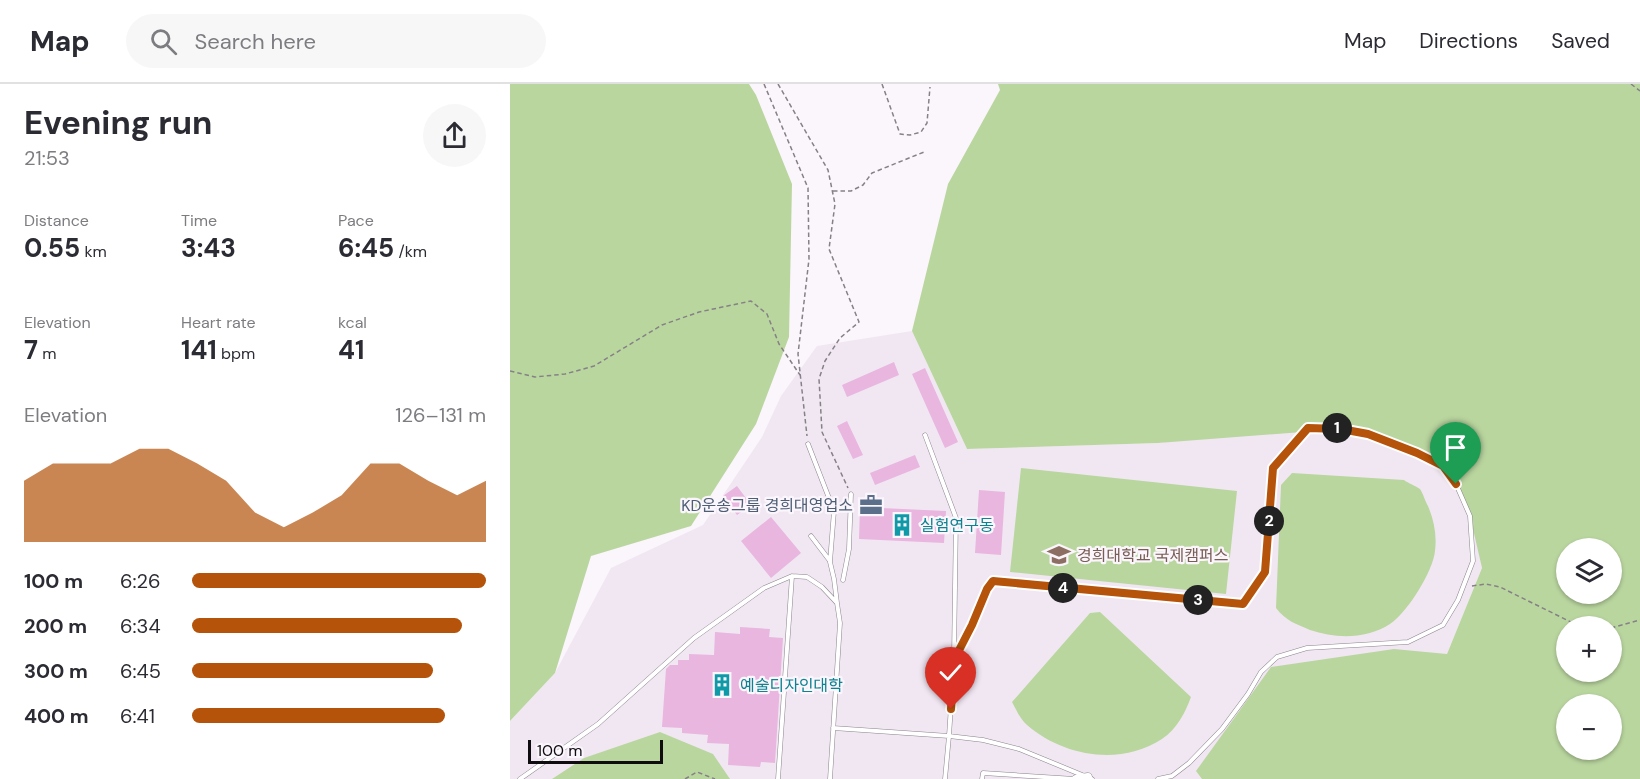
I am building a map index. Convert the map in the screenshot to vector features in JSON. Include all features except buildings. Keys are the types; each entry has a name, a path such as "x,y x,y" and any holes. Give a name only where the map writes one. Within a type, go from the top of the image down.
{"street":[{"path":"1076,779 1090,778"}],"lane":[{"path":"954,660 987,589 993,581 1243,604 1265,572 1273,468 1308,428 1341,429 1368,434 1443,466 1456,484 1470,516 1473,561 1458,600 1443,625 1408,642 1307,648 1277,657 1261,672 1222,729 1189,763 1172,776 1158,779"},
{"path":"925,435 956,518 954,660 945,779"},
{"path":"808,444 834,511 830,562 840,623 830,779"},
{"path":"843,580 849,549 851,495"},
{"path":"812,536 830,562"},
{"path":"520,779 598,724 694,638 764,588 792,576 807,577 822,587 837,603"},
{"path":"778,779 792,576"},
{"path":"833,728 983,740 1019,749 1090,778"},
{"path":"982,779 983,773 1076,779"}],"path":[{"path":"764,84 808,188 809,259 798,354 808,444"},
{"path":"778,84 828,170 835,204 829,249 859,322 840,338 825,361 819,378 822,432 851,495"},
{"path":"882,84 900,134 910,135 921,132 927,123 930,87"},
{"path":"1631,84 1640,91"},
{"path":"832,192 851,191 863,184 872,173 924,152"},
{"path":"510,371 535,376 565,374 594,366 662,326 699,312 750,301 767,314 779,344 801,375"},
{"path":"1463,587 1486,584 1500,587 1559,616"},
{"path":"1622,625 1640,620"},
{"path":"685,779 697,772 715,779"}],"shaded area":[{"name":"경희대학교 국제캠퍼스","path":"912,331 967,449 1158,443 1330,420 1449,461 1464,473 1482,568 1443,664 1343,779 510,779 510,721 555,673 611,568 703,525 762,437 781,396 817,346"}],"green space":[{"path":"510,84 749,84 756,95 792,184 789,337 756,424 691,526 591,556 555,673 510,721"},
{"path":"998,84 1640,84 1640,779 1202,779 1196,771 1271,667 1394,649 1447,654 1482,568 1470,516 1449,462 1368,434 1341,429 1158,443 967,449 912,331 948,184 1000,90"},
{"path":"1021,468 1237,491 1226,594 1010,572"},
{"path":"1292,473 1404,480 1420,489 1430,511 1434,528 1436,545 1433,559 1425,580 1412,601 1390,624 1361,635 1330,635 1296,624 1276,608 1281,485"},
{"path":"1100,612 1191,697 1180,720 1167,735 1146,747 1129,753 1093,754 1075,751 1058,744 1027,725 1012,702 1090,613"},
{"path":"660,732 713,754 730,779 552,779 584,758"}],"place":[{"name":"KD운송그룹 경희대영업소","path":"871,505"},
{"name":"실험연구동","path":"902,525"},
{"name":"경희대학교 국제캠퍼스","path":"1059,555"},
{"name":"예술디자인대학","path":"722,685"}],"route":[{"path":"951,709 954,660 987,589 993,581 1243,604 1265,572 1273,468 1308,428 1341,429 1368,434 1443,466 1456,484"}]}
